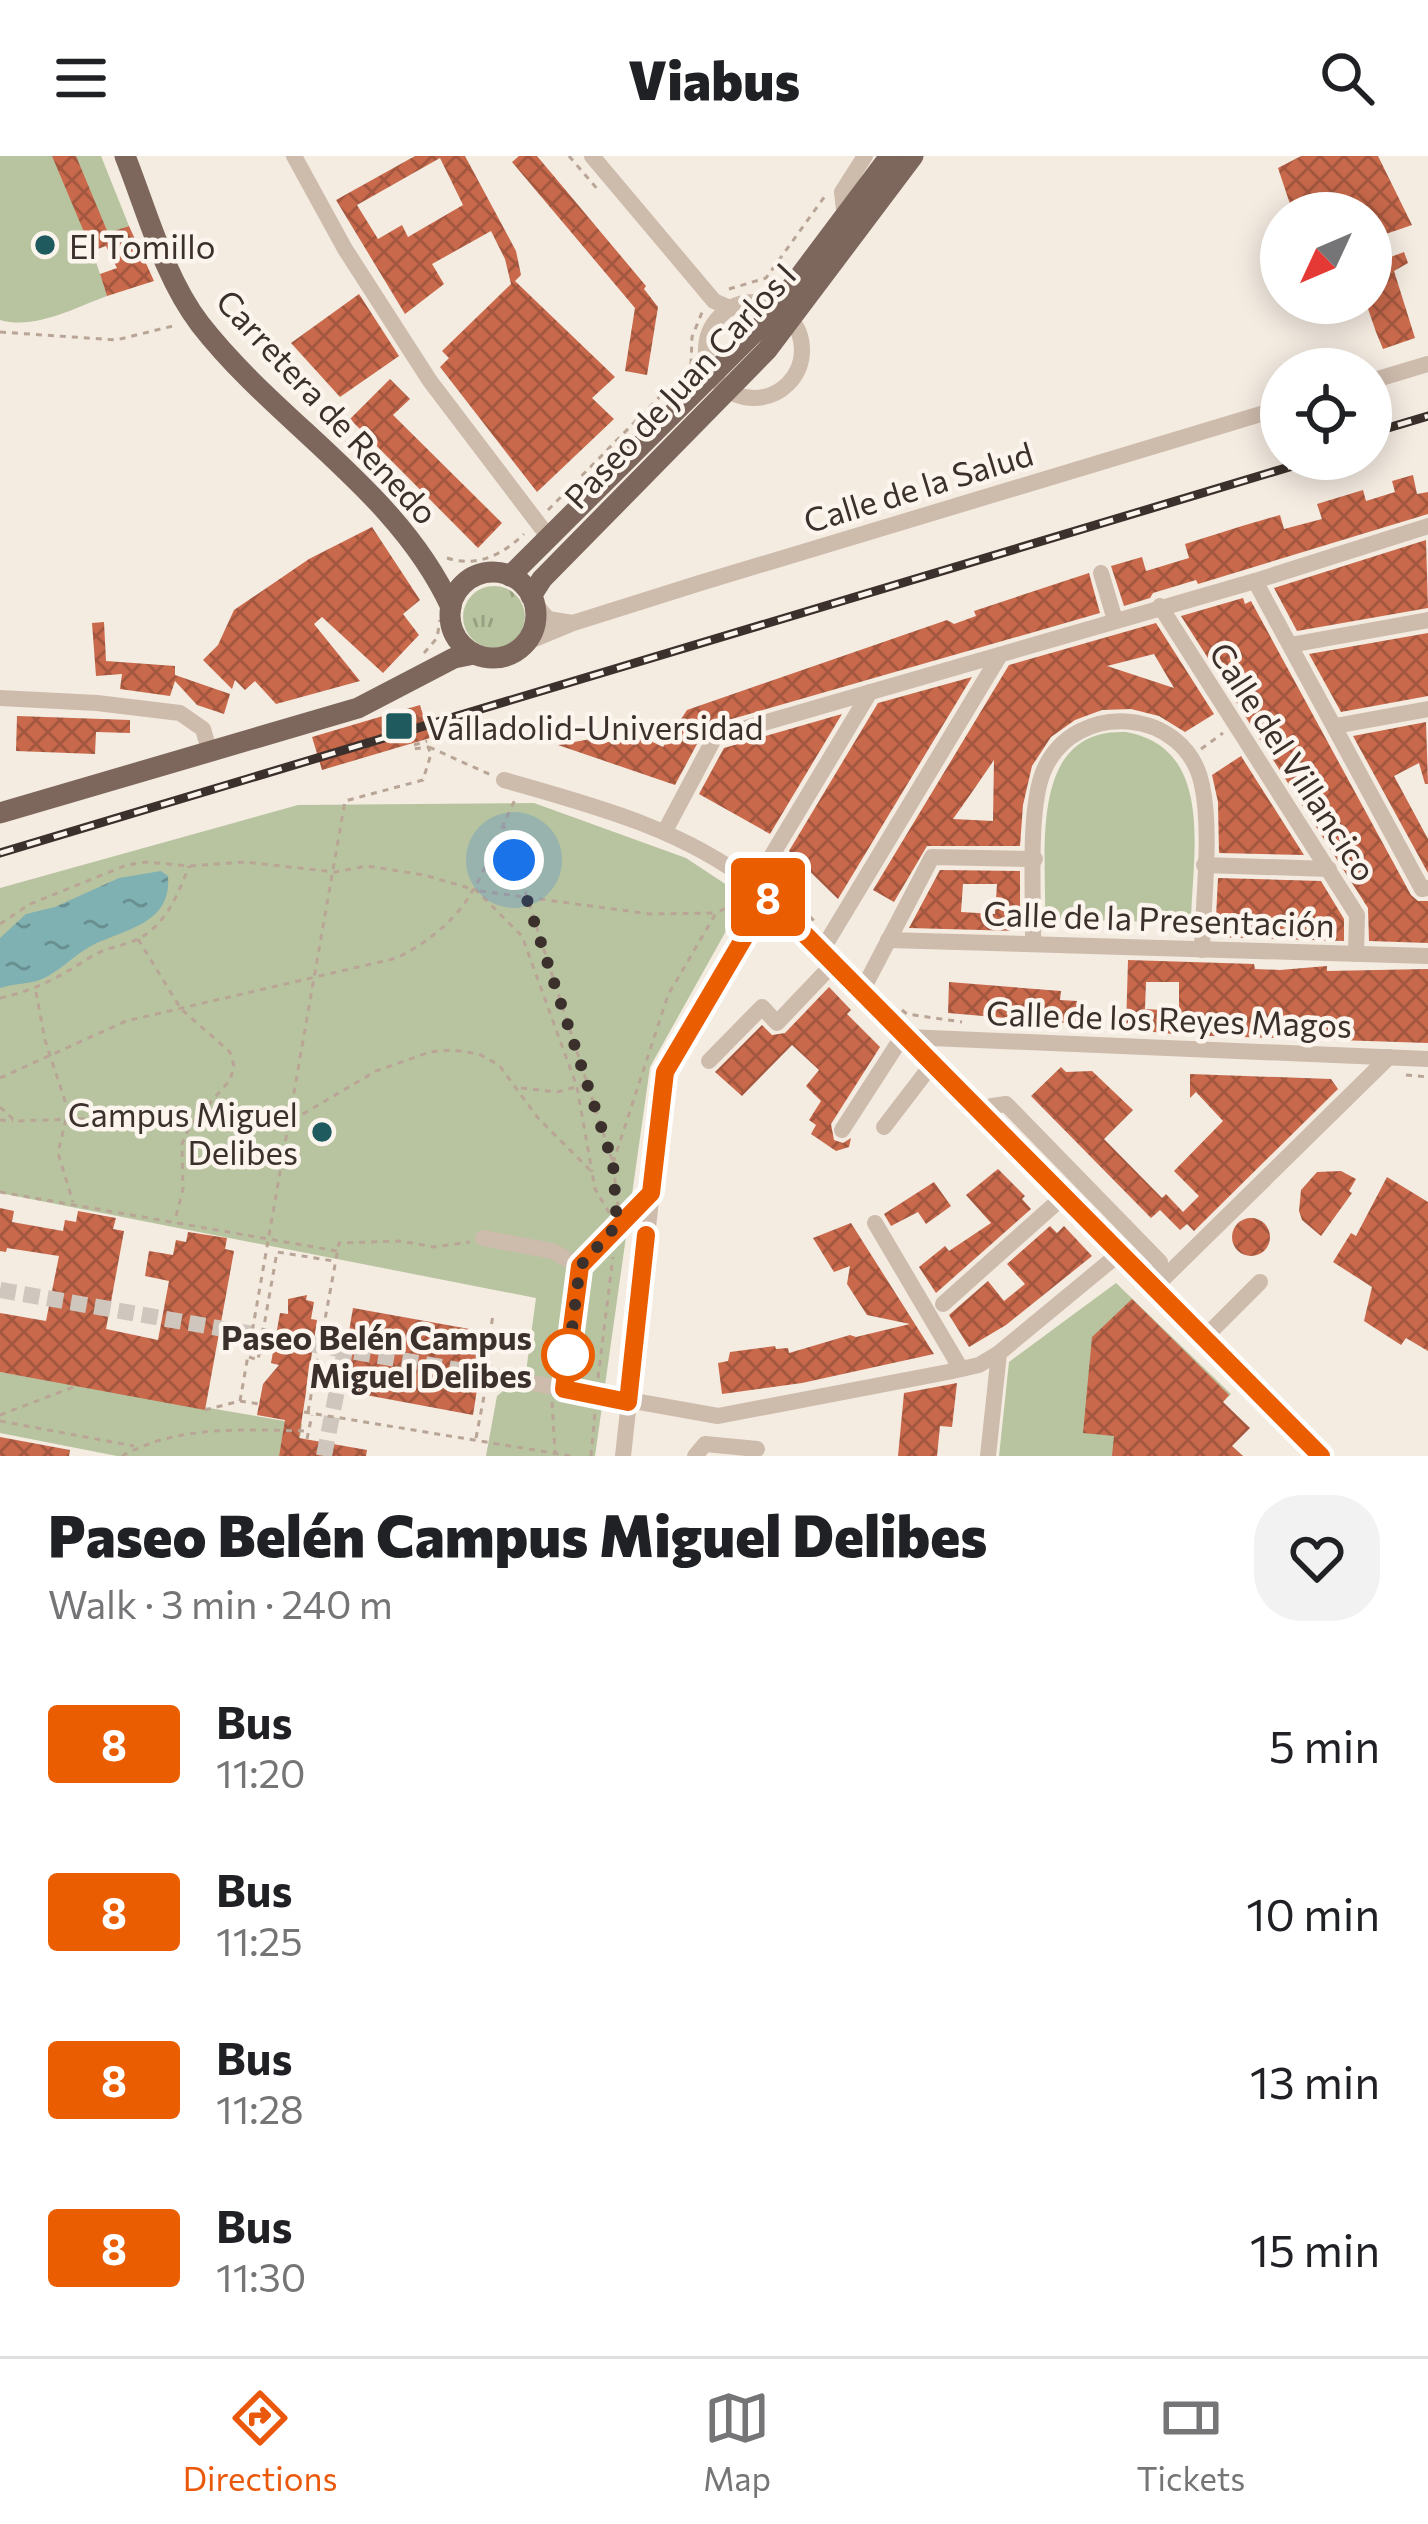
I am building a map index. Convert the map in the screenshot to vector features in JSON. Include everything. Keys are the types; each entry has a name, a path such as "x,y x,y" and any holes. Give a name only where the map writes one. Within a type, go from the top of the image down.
{"main road":[{"name":"Paseo de Juan Carlos I","path":"785,314 890,156"},
{"name":"Paseo de Juan Carlos I","path":"533,600 542,579 785,314 913,156"},
{"name":"Carretera de Renedo","path":"133,160 178,289 196,320 390,516 430,567 447,612"},
{"name":"Paseo de Juan Carlos I","path":"510,576 544,530 721,382"},
{"name":"Carretera de Renedo","path":"430,567 473,577"},
{"path":"0,813 358,707 444,648 447,612 461,586 473,577 510,576 533,600 535,627 514,653 498,658 474,653 463,645 447,612"},
{"path":"418,669 474,653"}],"street":[{"path":"294,156 345,249 430,382 544,530"},
{"path":"592,156 722,305"},
{"name":"Paseo de Juan Carlos I","path":"845,218 842,191 865,156"},
{"path":"754,301 785,314 800,333 801,361 783,388 764,397 748,397 721,382 706,352 722,305 754,301"},
{"path":"1392,375 1428,364"},
{"name":"Calle de la Salud","path":"527,642 573,623 1260,414"},
{"path":"665,831 715,737 1256,581 1428,526"},
{"path":"1101,573 1115,620"},
{"path":"1256,581 1422,889 1428,888"},
{"path":"533,600 548,619 573,623"},
{"name":"Calle del Villancico","path":"1160,606 1357,915 1356,954"},
{"path":"1290,645 1428,620"},
{"path":"710,1061 762,1007 777,1023 828,957 1000,655"},
{"path":"623,1456 665,1072 754,888 870,692"},
{"path":"0,698 179,713 203,729 210,753"},
{"path":"1335,726 1428,709"},
{"path":"1033,943 1041,777 1058,747 1073,734 1104,722 1139,722 1158,728 1190,756 1203,787 1202,950"},
{"path":"513,783 665,831 708,852 754,888 1120,1253 1161,1285 1204,1338 1321,1456"},
{"path":"862,991 932,857 1035,859"},
{"path":"1204,865 1329,869"},
{"name":"Calle de la Presentación","path":"888,940 1428,956"},
{"path":"842,1130 905,1035"},
{"name":"Calle de los Reyes Magos","path":"905,1035 1428,1059"},
{"path":"1161,1285 1389,1058"},
{"path":"884,1127 933,1063"},
{"path":"982,1114 992,1106 1006,1105 1160,1262 1161,1285"},
{"path":"1045,1177 1061,1160"},
{"path":"564,1389 580,1266 651,1193"},
{"path":"943,1304 1064,1196"},
{"path":"875,1223 961,1369"},
{"path":"483,1238 552,1251 580,1266"},
{"path":"506,1378 718,1416 961,1369 999,1353 1120,1253"},
{"path":"1204,1338 1260,1282"},
{"path":"988,1456 999,1353"},
{"path":"695,1456 705,1444 757,1449"}],"path":[{"name":"Paseo de Juan Carlos I","path":"430,567 443,557 458,562 502,555 544,530 691,365 692,337 701,312 722,305 737,284 766,278 829,191"},
{"path":"0,332 116,340 196,320"},
{"path":"418,669 447,612"},
{"path":"1190,756 1236,725"},
{"path":"0,1078 126,1022 315,979 397,958 428,941 476,890 503,823 513,783 427,744 431,754 423,780 346,801 335,872 315,979 240,1401"},
{"path":"503,823 613,1163 617,1225 591,1456"},
{"path":"0,924 30,904 127,865 165,861 189,866 245,862 335,872 367,866 476,890 650,914 716,913 754,888"},
{"path":"0,998 35,990 97,953 154,929 174,902 189,866"},
{"path":"768,871 822,930"},
{"path":"476,890 522,936 578,1087 595,1189 617,1225"},
{"path":"613,1163 668,995 716,913"},
{"path":"138,939 181,1009 230,1052 234,1066 230,1080 190,1126 182,1144 183,1189 174,1223"},
{"path":"35,990 68,1110 58,1153 74,1204"},
{"path":"892,1001 908,1014 962,1021"},
{"path":"0,1120 141,1117 231,1130 291,1121 376,1071 430,1052 453,1050 479,1054 499,1065 538,1118 592,1172"},
{"path":"519,1088 556,1092 588,1084"},
{"path":"0,1107 14,1121"},
{"path":"0,1192 337,1251"},
{"path":"307,1439 339,1243 400,1241 434,1247 483,1238"},
{"path":"248,1357 258,1360 277,1252 335,1261"},
{"path":"476,1440 490,1365 485,1364 493,1315"},
{"path":"0,1418 76,1386"},
{"path":"205,1410 240,1401 259,1404"},
{"path":"308,1412 571,1456"},
{"path":"0,1418 138,1447"},
{"path":"122,1456 138,1447 204,1430 309,1431"}],"green space":[{"name":"El Tomillo","path":"0,156 101,156 129,226 89,240 107,296 41,320 0,320"},
{"path":"494,586 516,595 525,617 516,639 494,648 472,639 463,617 472,595"},
{"path":"1126,732 1155,742 1174,759 1186,782 1195,837 1191,923 1045,919 1045,830 1057,772 1072,750 1094,736"},
{"name":"Campus Miguel Delibes","path":"534,803 686,858 745,897 650,1067 595,1456 486,1456 497,1396 526,1372 536,1298 0,1193 0,888 298,805"},
{"path":"1116,1283 1231,1394 1204,1421 1243,1456 999,1456 1009,1362"},
{"path":"0,1372 302,1424 300,1438 283,1435 279,1456 117,1456 0,1433"}],"water":[{"path":"161,871 168,876 167,892 154,915 93,945 45,978 0,988 0,938 26,914 55,907 119,878"}],"building":[{"path":"52,156 76,156 108,233 129,226 154,281 107,296 100,274 117,268 106,246 92,251"},
{"path":"415,156 465,156 516,251 521,275 515,281 615,377 592,398 614,419 537,492 440,367 449,358 442,351 511,284 491,231 432,264 444,284 405,314 336,200","holes":["440,158 463,205 408,237 402,225 378,239 357,205"]},
{"path":"519,156 537,156 646,286 658,307 647,375 625,371 635,308 512,162"},
{"path":"1301,156 1378,156 1412,225 1392,232 1392,192 1286,192 1278,168"},
{"path":"1404,252 1408,263 1394,271 1415,338 1383,348 1373,324 1392,324 1392,256"},
{"path":"359,294 399,356 340,397 291,343"},
{"path":"390,379 410,399 393,415 502,523 478,548 350,419"},
{"path":"1413,475 1417,494 1428,492 1428,514 1198,584 1196,580 1153,593 1124,606 1111,566 1142,557 1146,571 1189,558 1185,544 1280,515 1284,529 1322,519 1317,504 1363,490 1366,501 1395,492 1392,481"},
{"path":"372,527 420,600 403,614 419,635 383,673 322,617 314,624 360,681 276,704 255,681 245,690 235,680 232,689 203,660 218,645 234,610 309,559"},
{"path":"1426,540 1428,608 1297,631 1274,588"},
{"path":"1089,573 1100,613 711,725 675,785 558,745 596,738 615,744 613,723 663,747 687,710 947,620 954,624 976,616 974,611"},
{"path":"1243,598 1245,604 1251,601 1411,895 1428,901 1428,943 1369,941 1368,908 1181,616"},
{"path":"104,622 106,661 175,666 175,675 230,694 224,714 197,705 175,681 170,696 120,689 122,674 96,676 92,623"},
{"path":"1156,623 1214,714 1185,732 1159,716 1131,709 1102,710 1075,720 1051,737 1032,766 1020,846 927,846 894,902 873,890 1009,665","holes":["1154,654 1174,688 1107,666","994,760 993,821 953,819 970,795"]},
{"path":"1428,633 1428,696 1341,712 1309,654"},
{"path":"972,677 838,899 789,851 878,703"},
{"path":"420,705 430,738 322,770 312,737"},
{"path":"842,714 770,834 699,794 724,748"},
{"path":"17,716 130,720 130,733 96,732 95,754 16,751"},
{"path":"1426,722 1428,784 1419,763 1394,776 1428,839 1428,873 1353,736"},
{"path":"1241,756 1304,855 1219,853 1212,775"},
{"path":"940,870 1020,871 1020,931 909,928","holes":["963,884 997,884 995,914 961,912"]},
{"path":"1218,878 1321,881 1344,919 1344,941 1215,937"},
{"path":"1128,960 1254,964 1255,969 1280,970 1327,966 1327,971 1428,969 1428,1043 1126,1029","holes":["1146,982 1179,982 1179,1011 1145,1009"]},
{"path":"949,982 1061,991 1060,1000 1077,1001 1077,1024 948,1013"},
{"path":"829,987 851,1010 847,1014 880,1047 831,1124 834,1140 843,1143 851,1138 849,1147 836,1151 811,1134 816,1125 809,1120 821,1101 806,1086 819,1070 792,1045 742,1096 715,1072 762,1025 772,1035 785,1033"},
{"path":"1061,1067 1066,1072 1092,1071 1133,1110 1104,1139 1162,1198 1166,1194 1183,1212 1199,1196 1174,1171 1223,1121 1196,1092 1190,1098 1190,1074 1331,1079 1338,1089 1194,1231 1187,1224 1180,1230 1160,1210 1151,1218 1031,1096"},
{"path":"998,1169 1025,1196 1022,1199 1031,1209 936,1293 919,1267 945,1246 949,1251 991,1223 966,1195"},
{"path":"1341,1171 1356,1179 1352,1193 1321,1236 1302,1220 1301,1190 1317,1172"},
{"path":"1387,1177 1428,1202 1428,1351 1406,1338 1401,1345 1364,1321 1372,1287 1333,1262 1351,1233 1356,1236"},
{"path":"934,1182 951,1206 926,1224 918,1212 891,1226 884,1214"},
{"path":"0,1208 14,1211 12,1222 63,1231 65,1220 76,1222 78,1211 116,1218 113,1229 124,1231 106,1329 158,1340 169,1281 145,1276 149,1251 173,1255 176,1240 186,1242 188,1232 227,1238 225,1249 234,1251 205,1410 0,1372 0,1313 46,1321 59,1256 0,1251"},
{"path":"1251,1218 1264,1224 1270,1237 1264,1250 1251,1256 1238,1250 1232,1237 1238,1224"},
{"path":"851,1223 934,1354 802,1383 722,1394 718,1363 728,1361 730,1352 775,1346 788,1348 789,1353 910,1324 867,1315 847,1284 850,1266 834,1272 813,1238"},
{"path":"1050,1226 1057,1233 1064,1226 1092,1256 1006,1325 969,1347 949,1315 988,1281 1004,1301 1025,1284 1007,1264"},
{"path":"307,1295 306,1300 314,1302 311,1319 317,1320 299,1438 367,1450 366,1456 279,1456 285,1420 257,1415 263,1384 279,1365 271,1363 280,1313 288,1314 288,1299"},
{"path":"1132,1299 1229,1395 1223,1402 1250,1428 1232,1446 1243,1456 1112,1456 1114,1436 1083,1433 1092,1337"},
{"path":"353,1308 486,1332 473,1415 339,1390"},
{"path":"957,1383 952,1427 940,1426 937,1456 898,1456 904,1393"},
{"path":"0,1437 70,1450 69,1456 0,1456"}],"tunnel":[{"path":"0,1290 505,1378"},
{"path":"324,1456 345,1350"}],"railway":[{"path":"1392,427 1428,416"},
{"path":"0,853 1260,476"}],"bus line":[{"name":"8","path":"646,1235 628,1402 564,1389 580,1266 651,1193 665,1072 768,897 1321,1456"}],"place":[{"name":"El Tomillo","path":"45,245"},
{"name":"Valladolid-Universidad","path":"399,726"},
{"name":"Campus Miguel Delibes","path":"322,1132"},
{"name":"Paseo Belén Campus Miguel Delibes","path":"568,1355"}],"route":[{"path":"514,860 613,1163 618,1199 617,1225 580,1266 568,1360 568,1355"}]}
